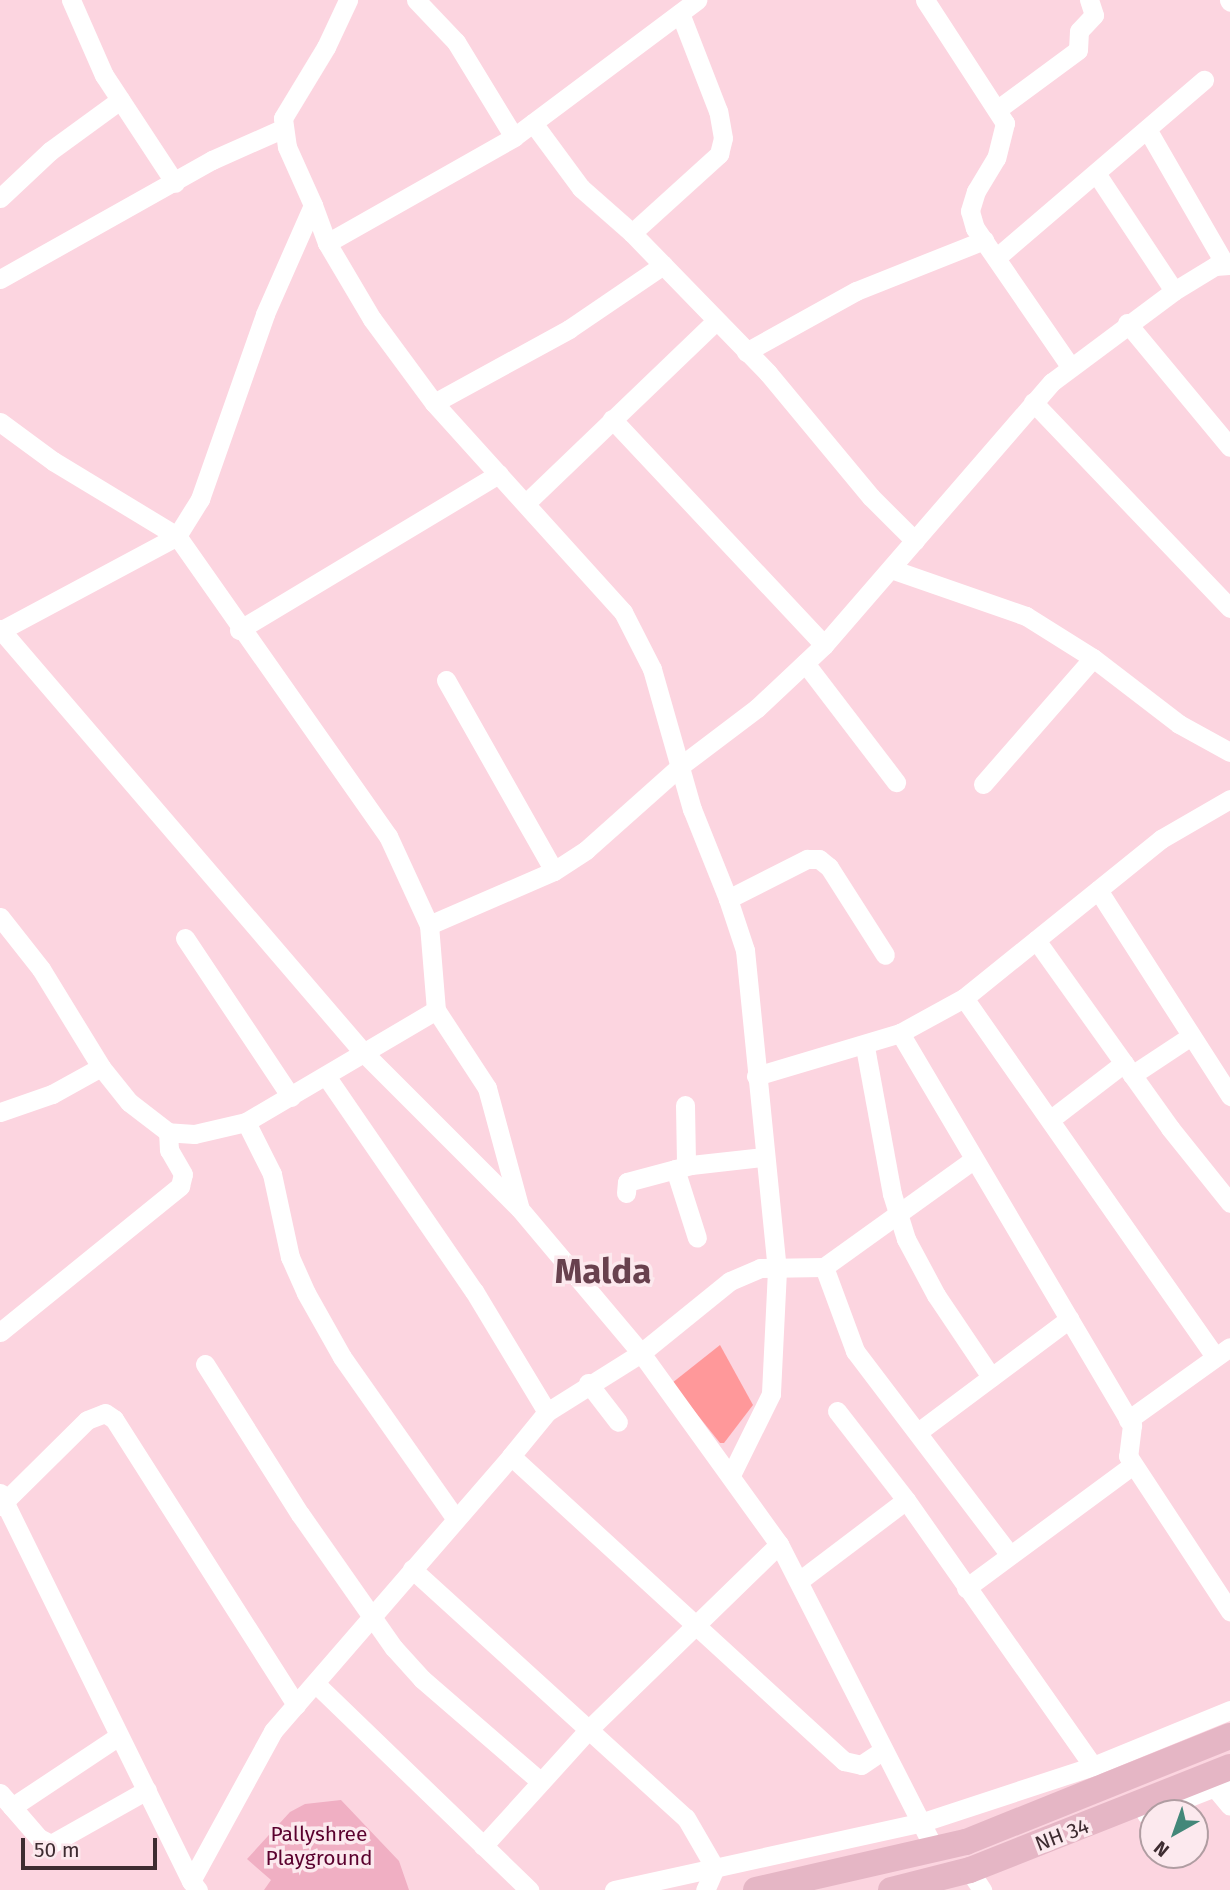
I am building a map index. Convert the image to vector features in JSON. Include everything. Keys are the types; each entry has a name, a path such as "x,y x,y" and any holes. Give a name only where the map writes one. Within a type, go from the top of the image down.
{"main road":[{"path":"757,1890 966,1842 1230,1736"},
{"name":"NH 34","path":"891,1890 970,1870 1225,1779"}],"street":[{"path":"71,0 87,41 120,100 175,183"},
{"path":"348,0 326,47 290,104 282,129 327,243 372,319 434,403 623,612 652,669 679,767 744,950 762,1157 777,1270 771,1394 730,1475"},
{"path":"416,0 456,42 514,137"},
{"path":"327,243 514,137 697,0"},
{"path":"925,0 1005,123 1002,140 970,211 984,240 1070,366"},
{"path":"998,109 1078,50 1079,31 1094,15 1089,0"},
{"path":"632,233 719,154 723,138 718,111 680,13"},
{"path":"996,258 1204,80"},
{"path":"0,198 50,151 120,100"},
{"path":"533,123 581,188 632,233 746,352 915,541"},
{"path":"0,279 49,247 175,183 212,160 282,129"},
{"path":"429,925 554,871 626,817 679,767 757,708 824,646 1033,402 1070,366 1174,291 1227,265 1147,129"},
{"path":"1096,173 1174,291"},
{"path":"313,205 265,314 200,499 177,536 0,630 363,1052 519,1208 641,1353 779,1544 882,1751 935,1850"},
{"path":"746,352 856,291 984,240"},
{"path":"434,403 569,329 663,265"},
{"path":"526,503 715,322"},
{"path":"1127,323 1230,447"},
{"path":"1033,402 1230,608"},
{"path":"612,419 824,646"},
{"path":"0,422 53,461 177,536 239,630 388,835 429,925 436,1010 487,1088 519,1208"},
{"path":"239,630 499,474"},
{"path":"891,569 1026,616 1093,658 1178,724 1230,752"},
{"path":"983,784 1093,658"},
{"path":"805,663 896,782"},
{"path":"446,680 554,871"},
{"path":"756,1076 865,1046 900,1033 964,998 1161,839 1230,799"},
{"path":"728,899 807,859 819,859 830,867 885,955"},
{"path":"1098,890 1230,1096"},
{"path":"0,917 41,969 101,1067 138,1111 169,1132 194,1134 246,1122 436,1010"},
{"path":"185,937 291,1097"},
{"path":"1035,940 1128,1069 1230,1203"},
{"path":"964,998 1223,1352 1128,1420"},
{"path":"900,1033 1134,1430 1128,1449 1133,1465 1230,1611"},
{"path":"1051,1119 1128,1069 1191,1037"},
{"path":"865,1046 898,1214 936,1295 991,1377"},
{"path":"0,1112 52,1094 101,1067"},
{"path":"326,1076 474,1291 547,1412"},
{"path":"685,1105 686,1160 683,1167 697,1237"},
{"path":"246,1122 272,1174 290,1257 306,1293 342,1357 456,1519"},
{"path":"0,1332 180,1186 183,1174 169,1150 169,1132"},
{"path":"626,1193 627,1182 683,1167 762,1157"},
{"path":"195,1886 273,1731 547,1412 587,1383 641,1353 730,1281 747,1271 824,1267 973,1160"},
{"path":"824,1267 855,1351 1009,1554"},
{"path":"918,1432 1069,1319"},
{"path":"205,1364 371,1618 422,1679 541,1782"},
{"path":"587,1383 618,1422"},
{"path":"837,1411 906,1500 1093,1766"},
{"path":"195,1886 1,1500 87,1420 105,1413 114,1419 296,1705"},
{"path":"511,1457 844,1761 860,1765 882,1751"},
{"path":"966,1588 1133,1465"},
{"path":"799,1581 906,1500"},
{"path":"483,1846 589,1729 692,1625 779,1544"},
{"path":"412,1569 686,1818 715,1868"},
{"path":"315,1683 528,1890"},
{"path":"614,1890 920,1822 1093,1766 1230,1710"},
{"path":"119,1736 6,1800 40,1838 51,1844 147,1790"},
{"path":"919,1890 978,1883 1225,1779 1230,1806"},
{"path":"705,1890 715,1868"}],"green space":[{"name":"Pallyshree Playground","path":"341,1800 399,1861 409,1890 264,1890 271,1880 247,1859 290,1812 305,1804"}],"building":[{"path":"720,1345 753,1405 724,1443 720,1443 672,1383"}],"district":[{"name":"Malda","path":"603,1271"}]}
